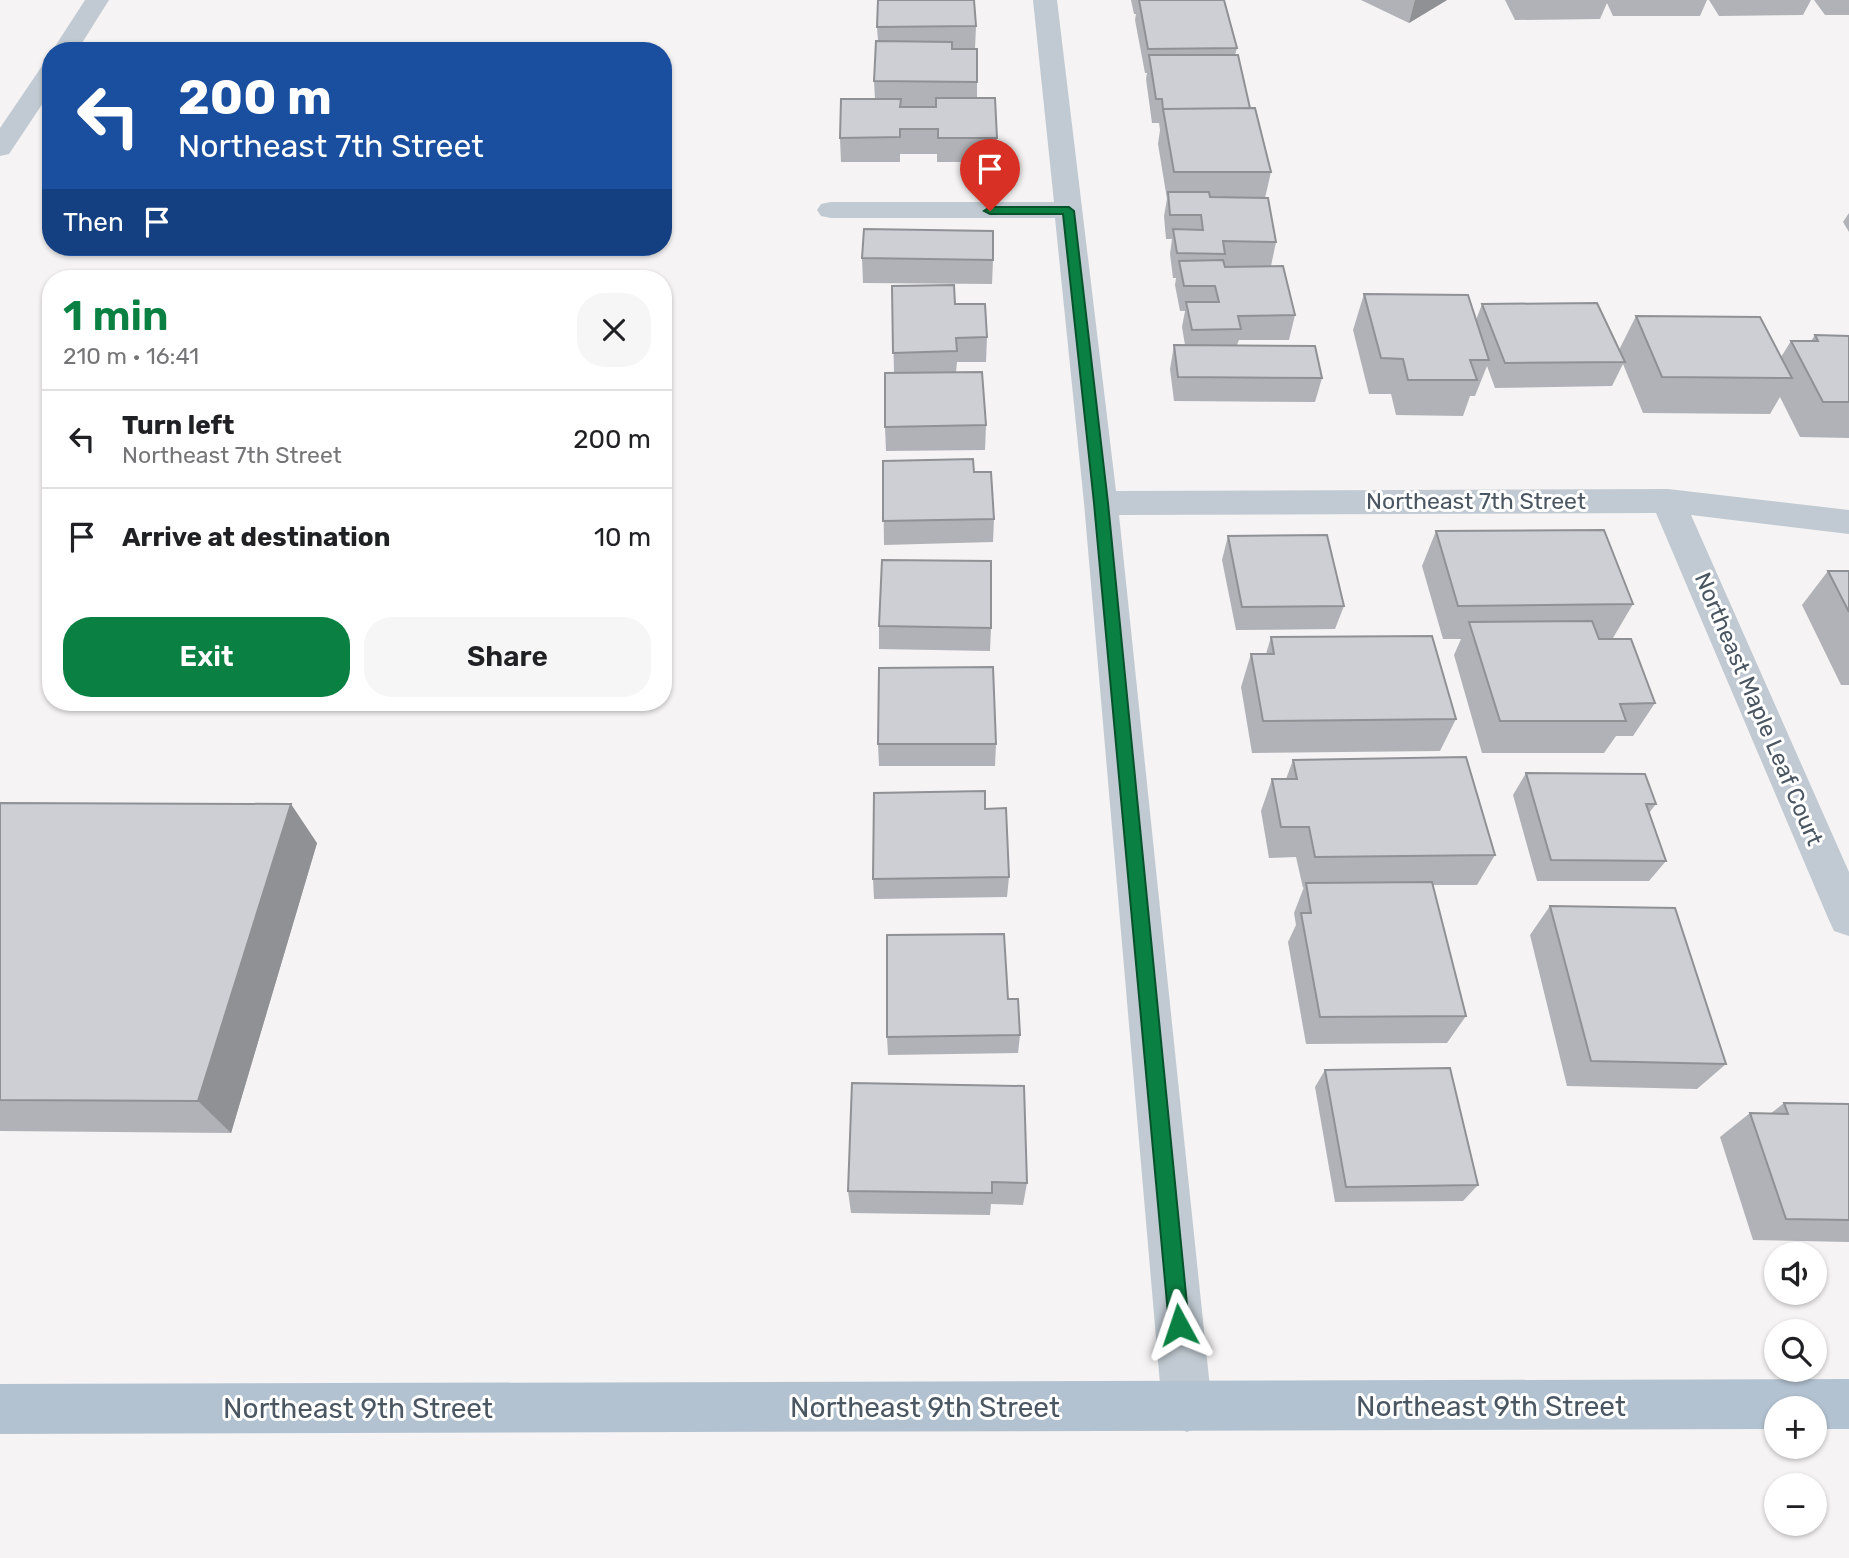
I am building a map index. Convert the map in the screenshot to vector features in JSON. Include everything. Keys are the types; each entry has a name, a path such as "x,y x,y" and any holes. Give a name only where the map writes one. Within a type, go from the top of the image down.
{"main road":[{"name":"Northeast 9th Street","path":"0,1409 1849,1404"}],"street":[{"path":"70,42 97,0"},
{"path":"1045,0 1101,503 1187,1407"},
{"path":"0,148 42,85"},
{"path":"831,211 1069,211"},
{"name":"Northeast 7th Street","path":"1101,503 1668,501 1849,522"},
{"name":"Northeast Maple Leaf Court","path":"1668,501 1849,918"}],"building":[{"path":"878,0 974,0 976,26 877,27"},
{"path":"1139,0 1224,0 1237,48 1148,49"},
{"path":"876,41 952,42 952,49 977,49 977,82 874,81"},
{"path":"1149,55 1238,55 1250,108 1163,109 1162,99 1156,99"},
{"path":"936,98 995,98 997,138 938,138 938,129 900,129 900,137 840,138 841,99 901,99 900,107 936,107"},
{"path":"1255,108 1271,172 1174,172 1163,109"},
{"path":"1168,192 1209,192 1210,197 1268,198 1276,242 1223,241 1225,254 1177,253 1173,229 1203,230 1201,215 1170,215"},
{"path":"864,229 993,231 993,260 862,258"},
{"path":"1223,260 1225,267 1283,266 1295,315 1238,316 1241,329 1192,330 1186,302 1219,302 1215,286 1184,286 1179,261"},
{"path":"954,285 955,304 985,304 987,337 956,338 957,351 893,353 892,286"},
{"path":"1364,294 1468,295 1489,360 1470,360 1477,380 1408,380 1403,359 1381,358"},
{"path":"1597,303 1625,362 1505,363 1482,304"},
{"path":"1636,316 1760,317 1792,378 1662,377"},
{"path":"1815,335 1849,336 1849,402 1823,402 1791,341 1818,341"},
{"path":"1174,345 1315,346 1322,378 1178,377"},
{"path":"982,372 986,425 885,427 885,373"},
{"path":"973,459 974,472 991,472 994,519 883,521 883,461"},
{"path":"1604,530 1633,604 1458,606 1436,531"},
{"path":"1327,535 1344,606 1242,607 1228,536"},
{"path":"882,560 991,561 991,628 879,626"},
{"path":"1828,571 1849,571 1849,612"},
{"path":"1592,621 1599,639 1631,639 1655,703 1620,704 1626,721 1500,721 1469,622"},
{"path":"1432,636 1456,719 1263,721 1251,654 1274,654 1271,637"},
{"path":"993,667 996,744 878,744 879,668"},
{"path":"1466,757 1495,855 1315,857 1309,827 1281,827 1272,779 1297,779 1293,760"},
{"path":"1526,773 1645,774 1656,804 1646,804 1666,861 1551,860"},
{"path":"985,791 985,809 1006,808 1009,877 873,879 874,793"},
{"path":"0,803 291,804 198,1101 0,1100"},
{"path":"1432,882 1466,1016 1320,1017 1301,913 1311,913 1306,883"},
{"path":"1550,906 1675,908 1726,1064 1591,1061"},
{"path":"1004,934 1008,999 1018,999 1020,1035 887,1037 887,935"},
{"path":"1450,1068 1478,1185 1346,1187 1325,1070"},
{"path":"852,1083 1024,1086 1027,1183 992,1182 992,1193 848,1191"},
{"path":"1784,1103 1849,1104 1849,1220 1786,1219 1750,1113 1788,1114"}],"route":[{"path":"990,211 1069,211 1101,503 1179,1325"}]}
